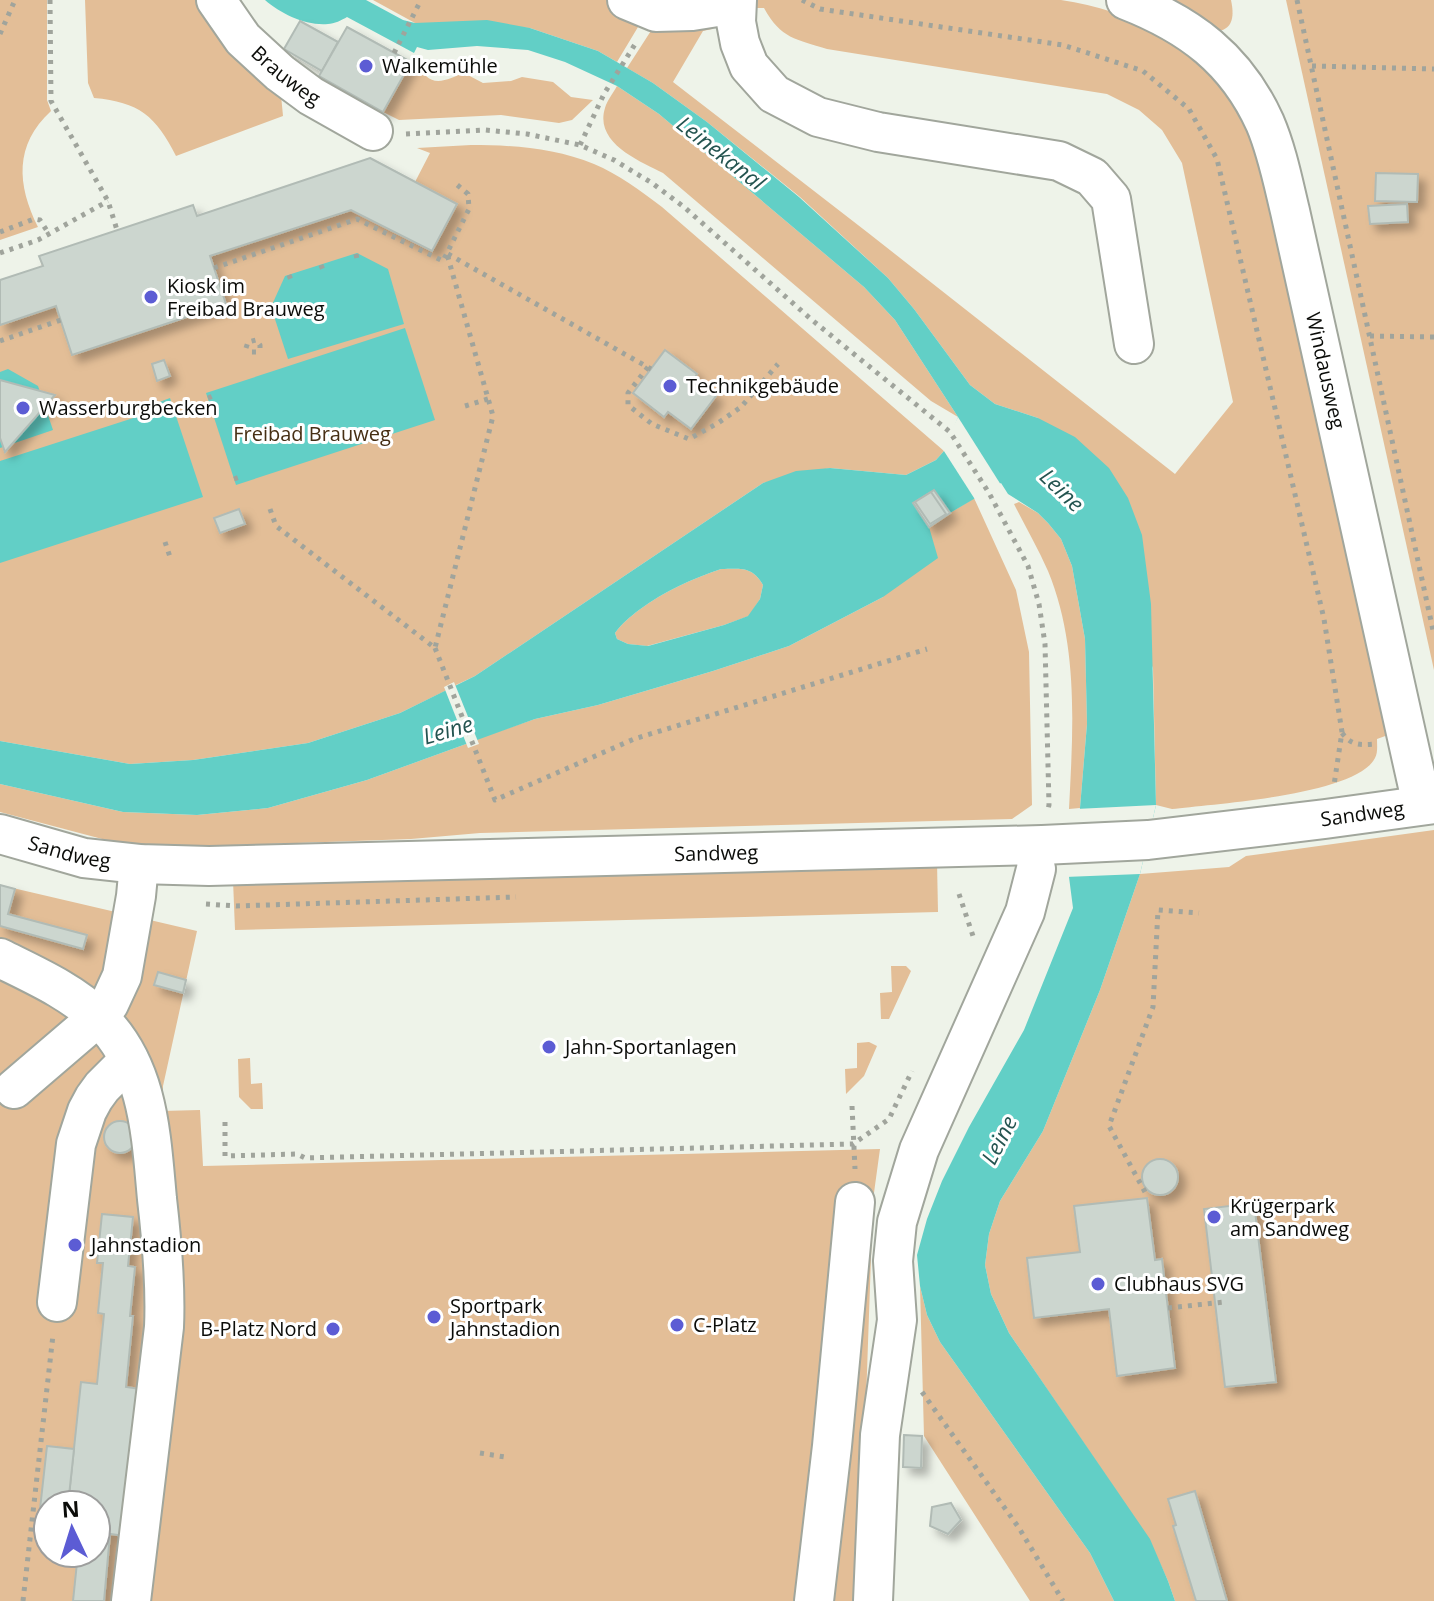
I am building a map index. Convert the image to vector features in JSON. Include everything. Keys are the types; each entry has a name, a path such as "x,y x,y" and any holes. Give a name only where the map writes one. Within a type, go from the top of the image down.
{"street":[{"name":"Brauweg","path":"216,0 243,39 280,73 311,96 373,131"},
{"path":"627,0 656,12 692,11 736,2 740,43 749,66 774,94 818,117 878,132 1059,161 1092,177 1111,199 1134,344"},
{"name":"Windausweg","path":"1126,0 1160,14 1183,28 1231,67 1264,122 1282,176 1428,804"},
{"name":"Sandweg","path":"0,834 84,858 139,864 209,866 1048,853 1428,804"},
{"path":"873,1601 880,1435 897,1320 893,1261 897,1222 919,1150 1025,912 1048,853"},
{"path":"14,1089 109,1004 122,976 139,864"},
{"path":"0,958 76,999 98,1017 129,1060 144,1095 150,1124 164,1262 164,1327 131,1601"},
{"path":"57,1302 76,1144 94,1098 129,1060"},
{"path":"814,1601 826,1446 855,1202"},
{"path":"826,1446 879,1451"}],"path":[{"path":"0,34 15,0"},
{"path":"50,0 51,101 108,201 117,230"},
{"path":"394,53 421,0"},
{"path":"802,0 820,9 1063,45 1143,71 1189,109 1217,159 1324,619 1342,732 1333,783 1343,817"},
{"path":"1297,0 1431,605 1434,635"},
{"path":"580,145 604,94 630,51"},
{"path":"1312,66 1434,69"},
{"path":"373,131 412,134 485,130 527,134 580,145 614,160 684,207 812,320 950,432 989,493 1028,566 1041,617 1045,644 1048,853"},
{"path":"214,268 357,219 443,261 469,209 468,194 455,183"},
{"path":"0,253 38,240 108,201"},
{"path":"0,232 34,219 40,220 49,234"},
{"path":"447,254 649,368 628,393 628,405 652,424 689,439 741,407 778,364"},
{"path":"435,648 493,416 447,254"},
{"path":"0,341 61,320"},
{"path":"1370,336 1434,337"},
{"path":"465,406 488,399"},
{"path":"155,407 165,403"},
{"path":"270,509 276,526 435,648 495,800 634,739 927,649"},
{"path":"165,542 171,560"},
{"path":"959,894 975,939 968,952"},
{"path":"1145,1192 1109,1126 1153,1007 1158,910 1199,913"},
{"path":"225,1122 225,1156 297,1154 305,1158 853,1144 889,1119 916,1062"},
{"path":"852,1106 855,1202"},
{"path":"23,1601 57,1302"},
{"path":"1168,1308 1224,1302"},
{"path":"893,1348 1019,1528 1063,1601"},
{"path":"480,1453 505,1457"}],"green space":[{"path":"0,0 47,0 47,100 51,111 30,138 23,166 26,196 38,227 0,240"},
{"path":"85,0 197,0 209,19 281,95 283,116 176,156 161,131 144,114 123,103 94,98 88,83"},
{"path":"373,0 622,0 644,17 617,62 598,51 530,28 415,23"},
{"path":"757,0 1061,0 1112,12 1158,32 1198,62 1216,81 1248,125 1261,157 1388,735 1377,739 1376,756 1363,771 1341,781 1282,796 1172,809 1156,805 1153,668 1038,418 995,404 970,385 888,278 800,197 707,122 627,68 656,23 713,19 712,29 703,31 673,82 1175,474 1233,402 1182,163 1162,130 1139,110 1107,94 827,49 806,43 783,32 764,8 757,8"},
{"path":"1172,0 1231,0 1232,20 1227,27 1218,31"},
{"path":"1286,0 1434,0 1434,670"},
{"path":"411,62 435,81 464,73 483,83 522,77 553,82 571,97 593,100 572,120 559,123 501,115 399,120 383,112"},
{"path":"617,86 659,114 864,287 895,320 958,417 931,401 663,173 612,141 603,120 606,105"},
{"name":"Freibad Brauweg","path":"471,145 518,147 564,154 594,164 629,183 662,207 944,451 936,460 906,475 830,468 763,483 475,676 456,685 477,739 535,719 598,705 789,646 883,597 913,503 934,490 950,513 974,498 1016,590 1029,652 1032,805 1012,819 480,833 411,839 208,846 143,845 106,840 0,812 0,784 123,812 197,815 268,808 367,780 466,744 445,691 400,713 308,743 193,760 130,764 0,741 0,280 42,266 39,256 193,205 197,216 370,158 415,182 430,153 417,148"},
{"path":"1019,502 1048,523 1061,539 1072,566 1085,639 1087,724 1080,808 1069,809 1072,688 1065,629 1048,571 1014,504"},
{"path":"721,569 750,572 763,585 760,599 749,616 647,646 617,639 615,633 620,626 649,603 678,586"},
{"name":"Krügerpark am Sandweg","path":"1434,830 1434,1601 1175,1601 1149,1539 1009,1333 991,1294 985,1265 989,1234 1000,1201 1043,1131 1100,990 1140,874 1229,867 1246,856"},
{"path":"937,862 938,912 235,930 233,880"},
{"name":"Sportpark Jahnstadion","path":"0,885 197,931 163,1086 162,1111 200,1110 203,1166 880,1149 873,1200 859,1601 0,1601"},
{"path":"891,966 906,966 911,971 889,1019 881,1019 880,993 892,992"},
{"path":"869,1042 877,1046 864,1076 846,1094 845,1069 857,1068 857,1043"},
{"path":"250,1058 251,1084 262,1083 263,1109 251,1109 239,1097 238,1059"},
{"path":"920,1286 927,1315 940,1342 1090,1553 1114,1601 1030,1601 924,1436"}],"water":[{"path":"265,0 366,0 415,23 487,20 530,28 598,51 653,83 707,122 799,197 888,278 970,385 995,404 1038,418 1075,437 1109,468 1128,498 1142,535 1151,604 1156,805 1140,874 1100,990 1043,1131 1000,1201 989,1234 985,1265 991,1294 1009,1333 1150,1539 1175,1601 1114,1601 1090,1553 940,1342 927,1315 920,1286 917,1255 942,1181 1024,1030 1073,908 1069,877 1080,808 1087,724 1085,639 1072,566 1061,539 1038,513 1008,494 1001,483 950,513 934,490 914,503 929,527 938,558 883,597 789,646 598,705 535,719 367,780 268,808 197,815 123,812 0,784 0,741 130,764 193,760 308,743 400,713 475,676 763,483 796,471 830,468 906,475 936,460 944,451 958,417 895,320 864,287 659,114 617,86 565,62 528,50 477,46 428,50 417,47 414,53 347,17 330,24 311,23 294,18","holes":["721,569 750,572 763,585 760,599 748,616 648,646 628,644 617,639 615,633 639,610 678,586"]},
{"path":"357,253 388,269 404,324 288,359 271,307 285,276"},
{"path":"405,328 435,420 236,485 206,393"},
{"name":"Wasserburgbecken","path":"8,369 38,386 53,430 0,448 0,372"},
{"path":"170,398 203,497 0,563 0,461 155,411 154,404"}],"pier":[{"path":"958,417 1001,485 976,501 942,448"},
{"path":"454,682 479,744 468,748 444,687"},
{"path":"1156,805 1140,874 1065,877 1076,809"}],"building":[{"path":"300,21 338,42 322,71 284,49"},
{"name":"Walkemühle","path":"347,27 411,62 383,112 319,76"},
{"path":"370,158 457,204 432,251 351,210 210,256 226,304 72,355 56,306 0,325 0,280 43,266 39,256 193,205 197,216"},
{"path":"1376,173 1418,174 1417,202 1375,201"},
{"path":"1407,204 1408,222 1370,224 1368,206"},
{"name":"Technikgebäude","path":"665,350 697,374 694,379 716,396 691,429 668,412 664,417 633,393"},
{"path":"164,360 170,376 157,381 152,364"},
{"name":"Wasserburgbecken","path":"0,380 55,395 5,452 0,438"},
{"path":"934,490 950,513 929,527 913,503"},
{"path":"931,492 946,514 930,524 915,502"},
{"path":"239,509 245,524 220,533 214,518"},
{"path":"0,885 15,889 8,914 87,935 83,949 0,926"},
{"path":"158,972 186,980 183,993 154,985"},
{"path":"120,1121 132,1125 136,1137 132,1149 120,1153 108,1149 104,1137 108,1125"},
{"path":"1160,1159 1173,1164 1178,1177 1173,1190 1160,1195 1147,1190 1142,1177 1147,1164"},
{"name":"Clubhaus SVG","path":"1147,1198 1155,1260 1162,1259 1175,1368 1117,1376 1109,1309 1034,1318 1027,1258 1080,1252 1074,1206"},
{"path":"1254,1203 1276,1382 1225,1387 1204,1209"},
{"path":"102,1214 133,1217 128,1266 135,1267 130,1316 133,1316 126,1387 140,1389 125,1536 112,1534 112,1489 70,1489 81,1382 97,1384 104,1314 98,1313 103,1263 97,1263"},
{"path":"904,1435 922,1436 921,1468 903,1467"},
{"path":"47,1446 74,1449 70,1489 42,1489"},
{"path":"1195,1491 1227,1601 1196,1601 1173,1526 1176,1525 1168,1499"},
{"path":"951,1503 961,1520 948,1534 930,1526 932,1507"},
{"path":"76,1569 107,1569 104,1601 73,1601"}],"place":[{"name":"Walkemühle","path":"366,66"},
{"name":"Kiosk im Freibad Brauweg","path":"151,297"},
{"name":"Technikgebäude","path":"670,386"},
{"name":"Wasserburgbecken","path":"23,408"},
{"name":"Jahn-Sportanlagen","path":"549,1047"},
{"name":"Krügerpark am Sandweg","path":"1214,1217"},
{"name":"Jahnstadion","path":"75,1245"},
{"name":"Clubhaus SVG","path":"1098,1284"},
{"name":"Sportpark Jahnstadion","path":"434,1317"},
{"name":"C-Platz","path":"677,1325"},
{"name":"B-Platz Nord","path":"333,1329"}],"water label":[{"name":"Leinekanal","path":"721,153"},
{"name":"Leine","path":"1062,490"},
{"name":"Leine","path":"448,730"},
{"name":"Leine","path":"999,1140"}]}
